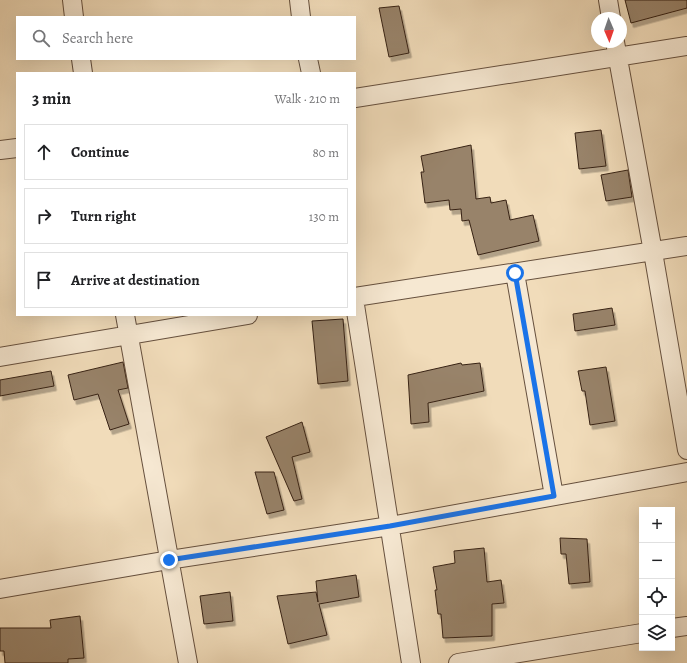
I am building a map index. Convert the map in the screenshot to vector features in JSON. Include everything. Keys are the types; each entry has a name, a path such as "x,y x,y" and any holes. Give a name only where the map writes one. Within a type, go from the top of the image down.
{"street":[{"path":"72,0 74,16"},
{"path":"298,0 301,16"},
{"path":"608,0 610,12"},
{"path":"356,98 616,50 687,46"},
{"path":"616,50 687,450"},
{"path":"81,60 83,72"},
{"path":"308,60 311,72"},
{"path":"0,150 16,148"},
{"path":"356,297 687,246"},
{"path":"515,273 554,496"},
{"path":"356,311 411,663"},
{"path":"125,316 188,663"},
{"path":"0,357 242,316"},
{"path":"0,589 169,560 390,526 687,472"},
{"path":"675,628 687,626"},
{"path":"458,663 639,633"}],"building":[{"path":"625,0 687,0 687,8 631,23"},
{"path":"399,6 409,53 389,57 379,8"},
{"path":"601,130 606,166 579,169 575,133"},
{"path":"471,145 476,199 490,197 491,203 506,200 510,220 533,215 539,241 478,255 469,220 462,221 461,209 450,210 449,200 425,203 421,172 424,172 421,156"},
{"path":"628,170 632,197 606,201 601,175"},
{"path":"612,308 615,325 575,331 573,314"},
{"path":"343,319 348,381 318,384 312,321"},
{"path":"123,362 128,388 118,390 129,424 110,430 98,394 74,400 68,375"},
{"path":"461,363 462,365 480,363 484,391 428,403 429,422 411,424 408,375"},
{"path":"606,367 615,421 590,425 585,391 582,391 578,371"},
{"path":"51,371 54,386 0,396 0,380"},
{"path":"302,422 310,452 292,457 302,499 294,501 266,437"},
{"path":"255,472 274,472 284,510 267,514"},
{"path":"560,538 587,539 590,582 569,584 566,554 561,554"},
{"path":"484,548 487,582 501,580 504,603 492,604 492,636 443,638 441,614 438,614 435,590 437,590 433,567 455,563 454,551"},
{"path":"356,575 359,597 319,604 327,635 288,644 277,596 316,592 318,602 316,581"},
{"path":"230,592 233,621 204,624 200,596"},
{"path":"80,616 84,658 68,659 68,663 5,663 4,651 0,651 0,628 51,628 50,620"}],"route":[{"path":"169,560 390,526 554,496 515,273"}]}
